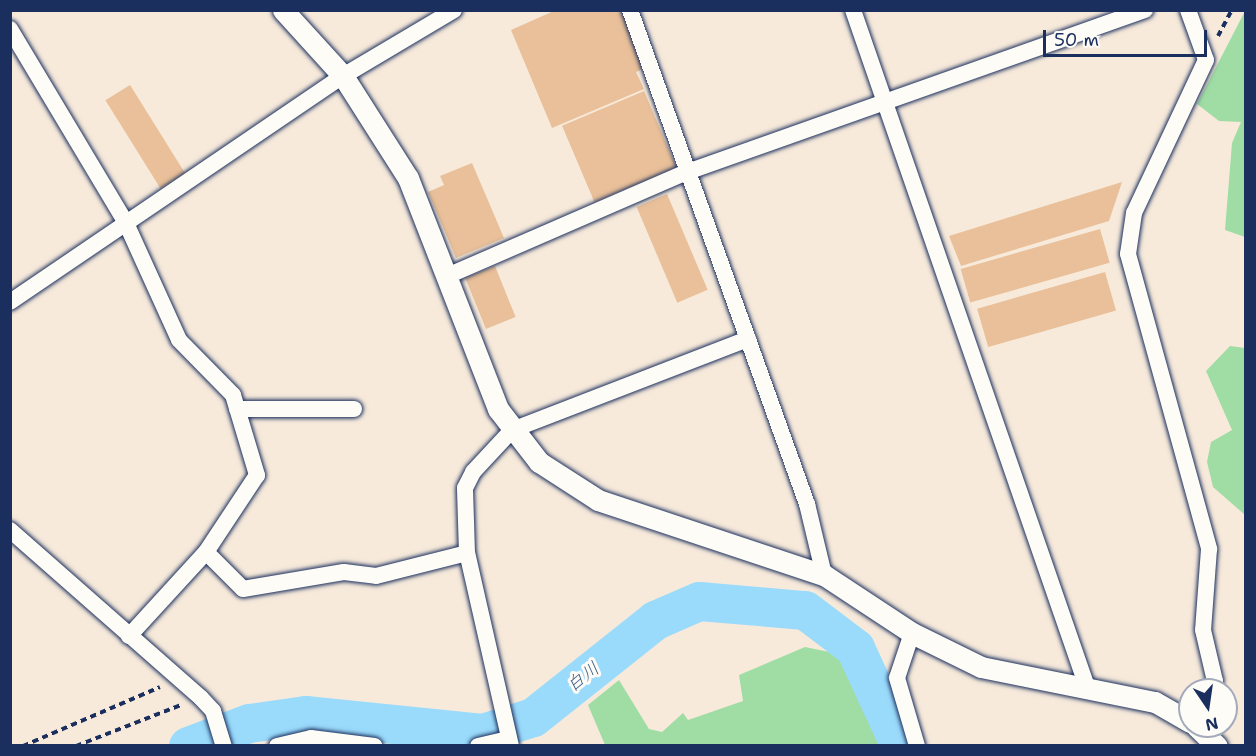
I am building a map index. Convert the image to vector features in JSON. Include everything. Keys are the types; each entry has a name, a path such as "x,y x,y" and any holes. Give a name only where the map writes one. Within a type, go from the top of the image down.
{"street":[{"path":"283,10 343,76 408,178 445,277 512,430 539,462 598,500 824,575 912,633 981,667 1086,684 1155,702 1178,715"},
{"path":"10,302 343,76 454,10"},
{"path":"630,10 807,504 824,575"},
{"path":"853,10 1086,684"},
{"path":"445,277 687,172 1144,10"},
{"path":"1188,10 1206,60 1134,213 1128,254 1209,549 1203,630 1214,678"},
{"path":"10,29 126,223 179,340 222,380 237,409 257,475 206,552 129,636"},
{"path":"478,746 510,742 467,553 465,488 491,447 512,430 748,339"},
{"path":"237,409 354,409"},
{"path":"10,530 201,698 213,711 224,746"},
{"path":"206,552 243,589 344,572 376,576 467,553"},
{"path":"912,633 897,678 917,746"},
{"path":"277,746 311,738 375,746"}],"path":[{"path":"23,746 178,679"},
{"path":"76,746 201,698"}],"green space":[{"path":"1245,11 1245,237 1225,230 1232,143 1241,122 1219,121 1197,104"},
{"path":"1230,346 1245,348 1245,515 1213,487 1207,462 1211,442 1232,430 1206,371"},
{"path":"805,647 844,655 891,745 605,745 588,705 619,680 649,729 662,732 683,713 688,720 743,701 739,675"}],"building":[{"path":"556,10 623,10 647,67 636,72 644,89 552,128 511,30"},
{"path":"130,85 185,173 161,189 105,100"},
{"path":"644,91 676,167 595,202 562,126"},
{"path":"472,163 504,238 456,258 428,192 444,185 440,176"},
{"path":"1122,182 1109,221 961,266 949,236"},
{"path":"667,194 708,290 677,303 637,207"},
{"path":"1100,229 1110,263 970,303 961,269"},
{"path":"495,266 516,317 486,329 465,278"},
{"path":"1105,272 1116,310 988,347 977,309"}],"waterway":[{"name":"白川","path":"188,746 249,723 305,715 482,733 533,717 655,620 699,601 805,610 855,648 900,746"}]}
